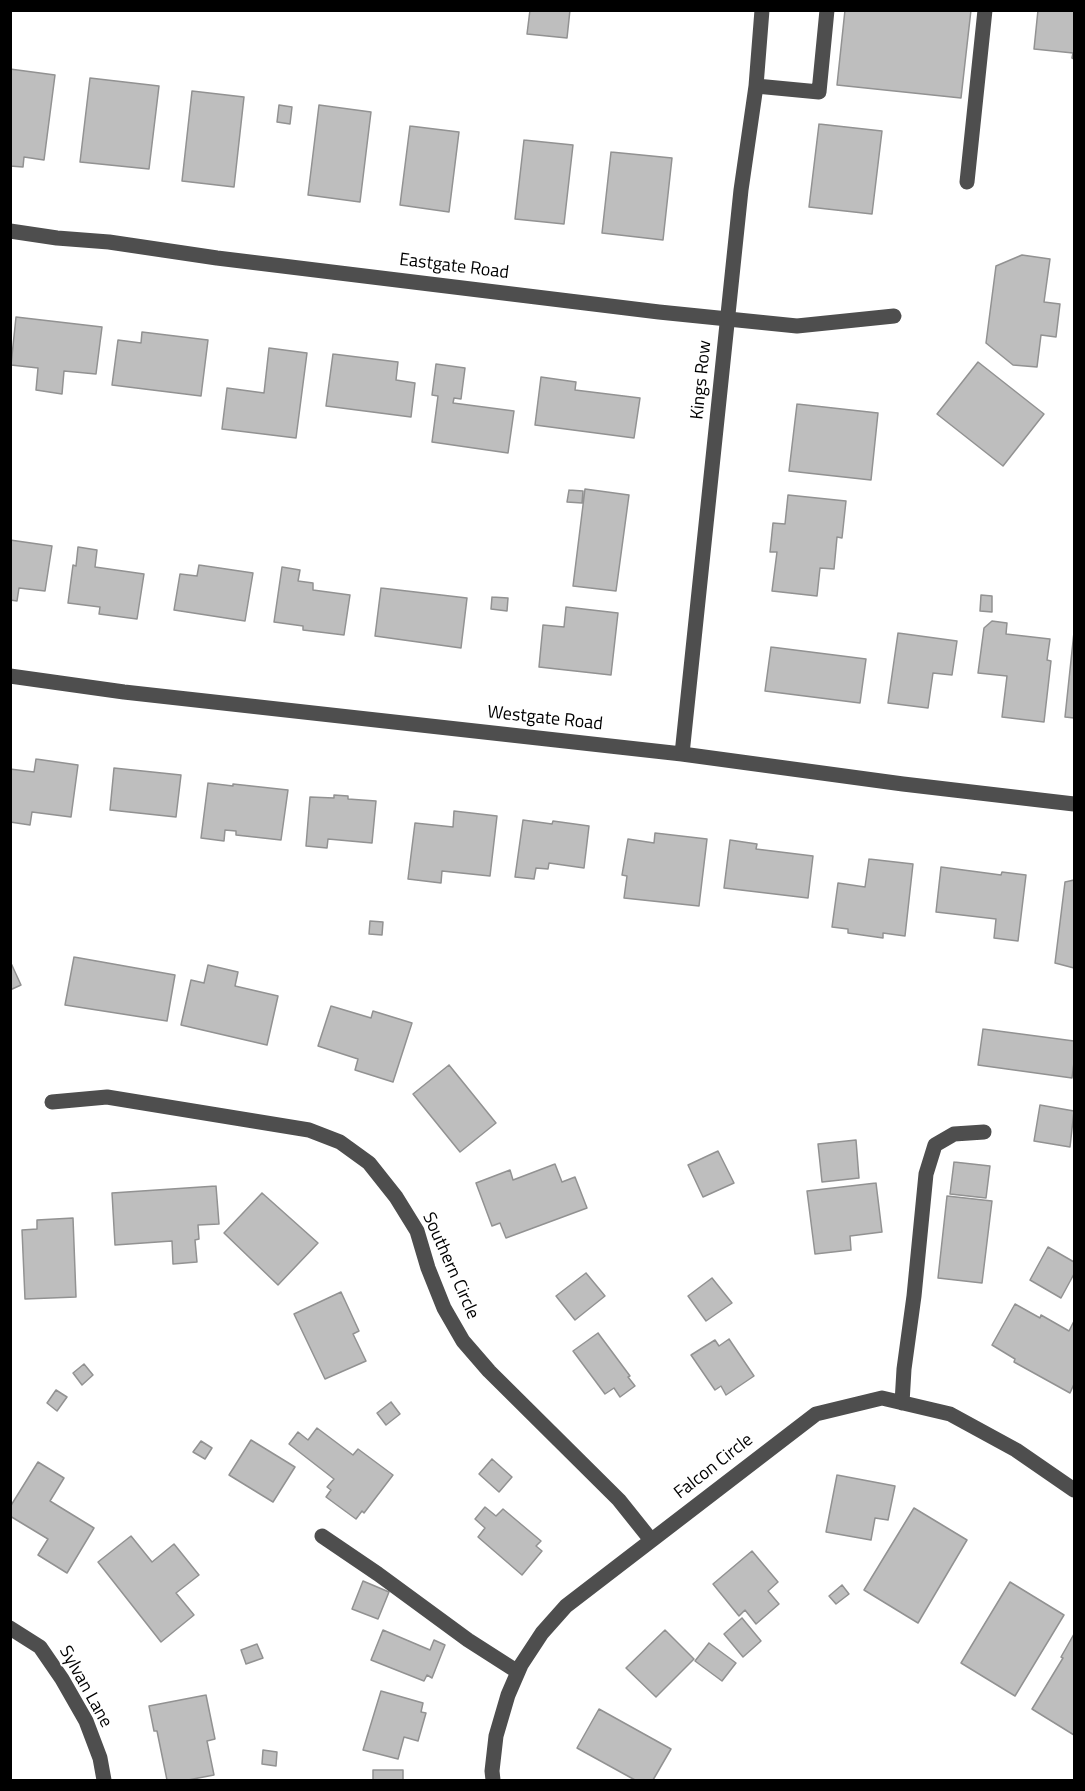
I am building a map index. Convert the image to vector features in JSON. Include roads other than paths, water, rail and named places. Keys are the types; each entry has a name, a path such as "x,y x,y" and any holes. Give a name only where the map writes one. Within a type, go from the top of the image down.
{"street":[{"name":"Kings Row","path":"682,754 741,190 756,86 762,10"},
{"path":"756,86 819,92 827,10"},
{"path":"967,182 984,10"},
{"name":"Eastgate Road","path":"10,231 659,312 797,326 894,316"},
{"name":"Westgate Road","path":"10,676 124,692 682,754 1074,804"},
{"name":"Southern Circle","path":"52,1102 107,1097 309,1130 340,1142 369,1163 402,1205 417,1231 428,1268 444,1308 463,1341 489,1371 619,1500 651,1540"},
{"path":"902,1403 926,1174 935,1145 954,1134 984,1132"},
{"name":"Falcon Circle","path":"493,1780 496,1736 508,1695 521,1665 542,1633 566,1606 816,1413 882,1398 950,1414 1016,1450 1074,1490"},
{"path":"322,1536 468,1640 518,1672"},
{"name":"Sylvan Lane","path":"10,1628 40,1647 62,1680 86,1721 100,1758 104,1780"}]}
